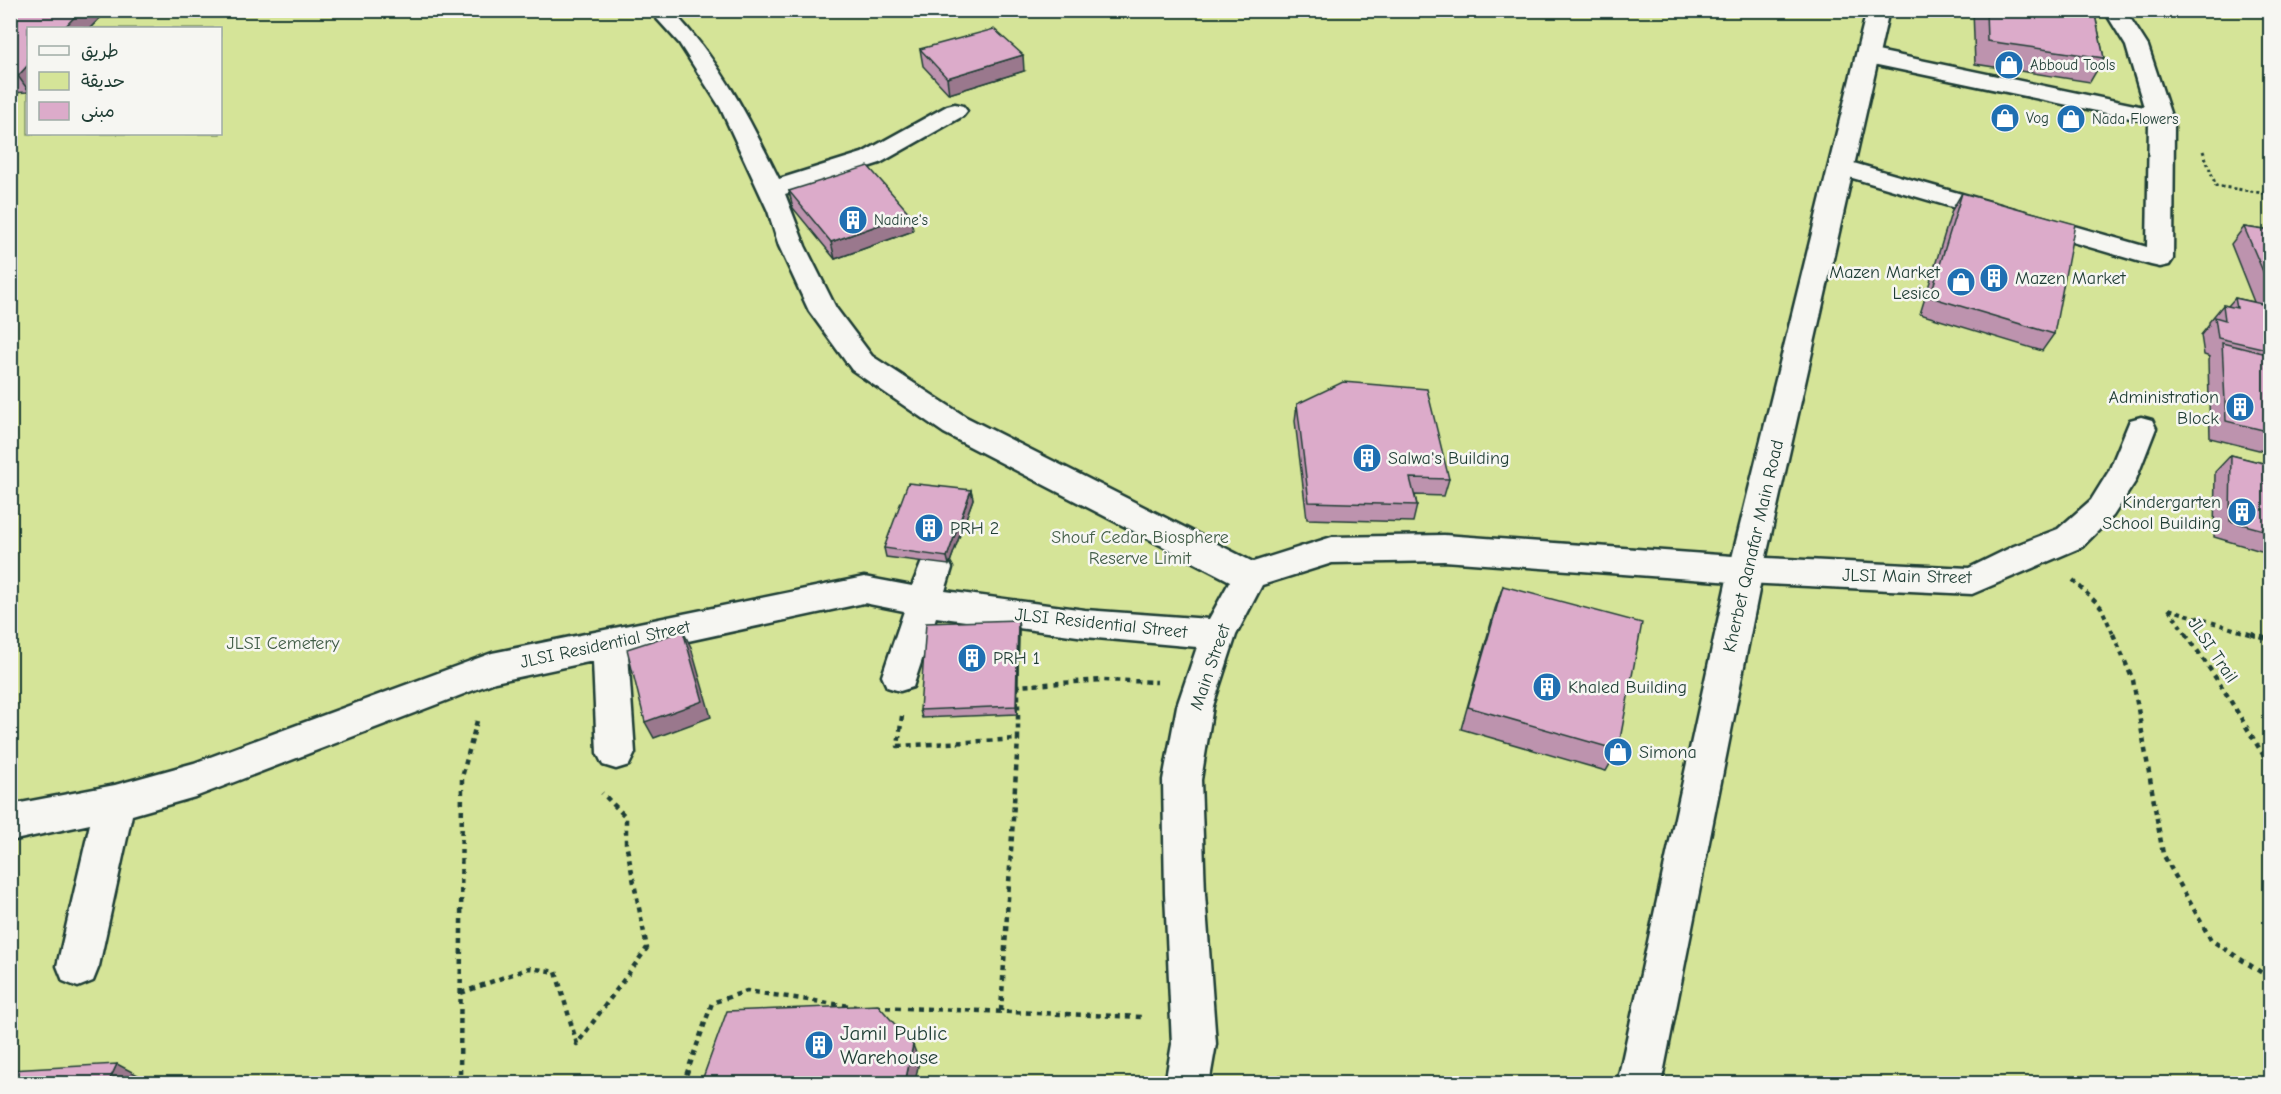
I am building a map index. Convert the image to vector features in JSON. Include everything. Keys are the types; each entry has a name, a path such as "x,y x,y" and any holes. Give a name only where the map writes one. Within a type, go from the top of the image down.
{"street":[{"path":"658,10 687,39 732,107 782,211 792,246 823,311 862,363 955,425 1250,576 1332,550 1444,548 1746,570"},
{"name":"Kherbet Qanafar Main Road","path":"1639,1083 1746,570 1878,10"},
{"path":"1841,167 2160,259 2162,137 2160,117 2137,46 2114,10"},
{"path":"1868,56 2160,117"},
{"path":"771,190 871,158 955,111"},
{"name":"JLSI Main Street","path":"1746,570 1972,580 2025,555 2070,538 2102,508 2124,474 2140,428"},
{"path":"900,676 935,568"},
{"name":"Main Street","path":"1186,1083 1194,1044 1182,780 1195,706 1219,634 1250,576"},
{"name":"JLSI Residential Street","path":"10,823 115,802 195,780 492,668 864,590 925,602 1041,617 1179,632 1219,634"},
{"path":"610,642 616,753"},
{"path":"78,966 115,802"}],"path":[{"path":"2025,555 2061,568 2102,607 2133,680 2163,854 2211,940 2271,978"},
{"name":"JLSI Trail","path":"2271,639 2169,609 2224,690 2271,766"},
{"path":"460,1083 462,777 492,668"},
{"path":"900,676 907,687 898,746 1018,740"},
{"path":"1001,1011 1018,740 1018,686 1103,680 1203,683"},
{"path":"461,993 529,968 556,972 577,1044 647,948 627,843 626,818 602,796 600,779 616,753"},
{"path":"2271,783 2267,856 2271,876"},
{"path":"683,1083 712,1003 747,991 858,1007"},
{"path":"869,1007 934,1006 1001,1011 1096,1013 1161,1019 1191,1009"}],"green space":[{"name":"Shouf Cedar Biosphere Reserve Limit","path":"10,11 2270,11 2270,1083 11,1083"}],"building":[{"path":"10,10 81,10 65,27 27,27 27,66 18,76 10,76"},
{"path":"1986,10 2094,10 2104,58 1987,41"},
{"path":"994,29 1023,55 947,78 920,49"},
{"name":"Nadine's","path":"868,166 910,214 831,242 789,191"},
{"name":"Mazen Market","path":"1962,193 2075,224 2054,334 1930,297"},
{"path":"2244,227 2271,231 2271,290"},
{"path":"2235,298 2271,306 2271,350 2218,338 2215,317 2225,320 2223,305 2237,308"},
{"path":"2222,343 2271,355 2271,432 2226,421"},
{"name":"Salwa's Building","path":"1343,382 1427,389 1449,479 1410,478 1417,505 1309,502 1297,404"},
{"path":"2231,455 2271,465 2271,532 2230,521"},
{"name":"PRH 2","path":"908,483 971,490 947,557 884,548"},
{"name":"Khaled Building","path":"1503,586 1642,623 1618,750 1468,707"},
{"name":"PRH 1","path":"1018,620 1016,706 920,710 926,623"},
{"path":"683,631 703,701 645,722 627,649"},
{"name":"Jamil Public Warehouse","path":"878,1005 913,1045 905,1083 701,1083 727,1011"},
{"path":"117,1064 108,1083 10,1083 10,1070"},
{"path":"1280,1075 1298,1083 1276,1083"}],"place":[{"name":"Abboud Tools","path":"2009,65"},
{"name":"Vog","path":"2005,118"},
{"name":"Nada Flowers","path":"2071,119"},
{"name":"Nadine's","path":"853,220"},
{"name":"Mazen Market","path":"1994,278"},
{"name":"Mazen Market Lesico","path":"1961,282"},
{"name":"Administration Block","path":"2240,407"},
{"name":"Salwa's Building","path":"1367,458"},
{"name":"Kindergarten School Building","path":"2242,512"},
{"name":"PRH 2","path":"929,528"},
{"name":"PRH 1","path":"972,658"},
{"name":"Khaled Building","path":"1547,687"},
{"name":"Simona","path":"1618,752"},
{"name":"Jamil Public Warehouse","path":"819,1045"}],"park label":[{"name":"JLSI Cemetery","path":"283,643"}]}
